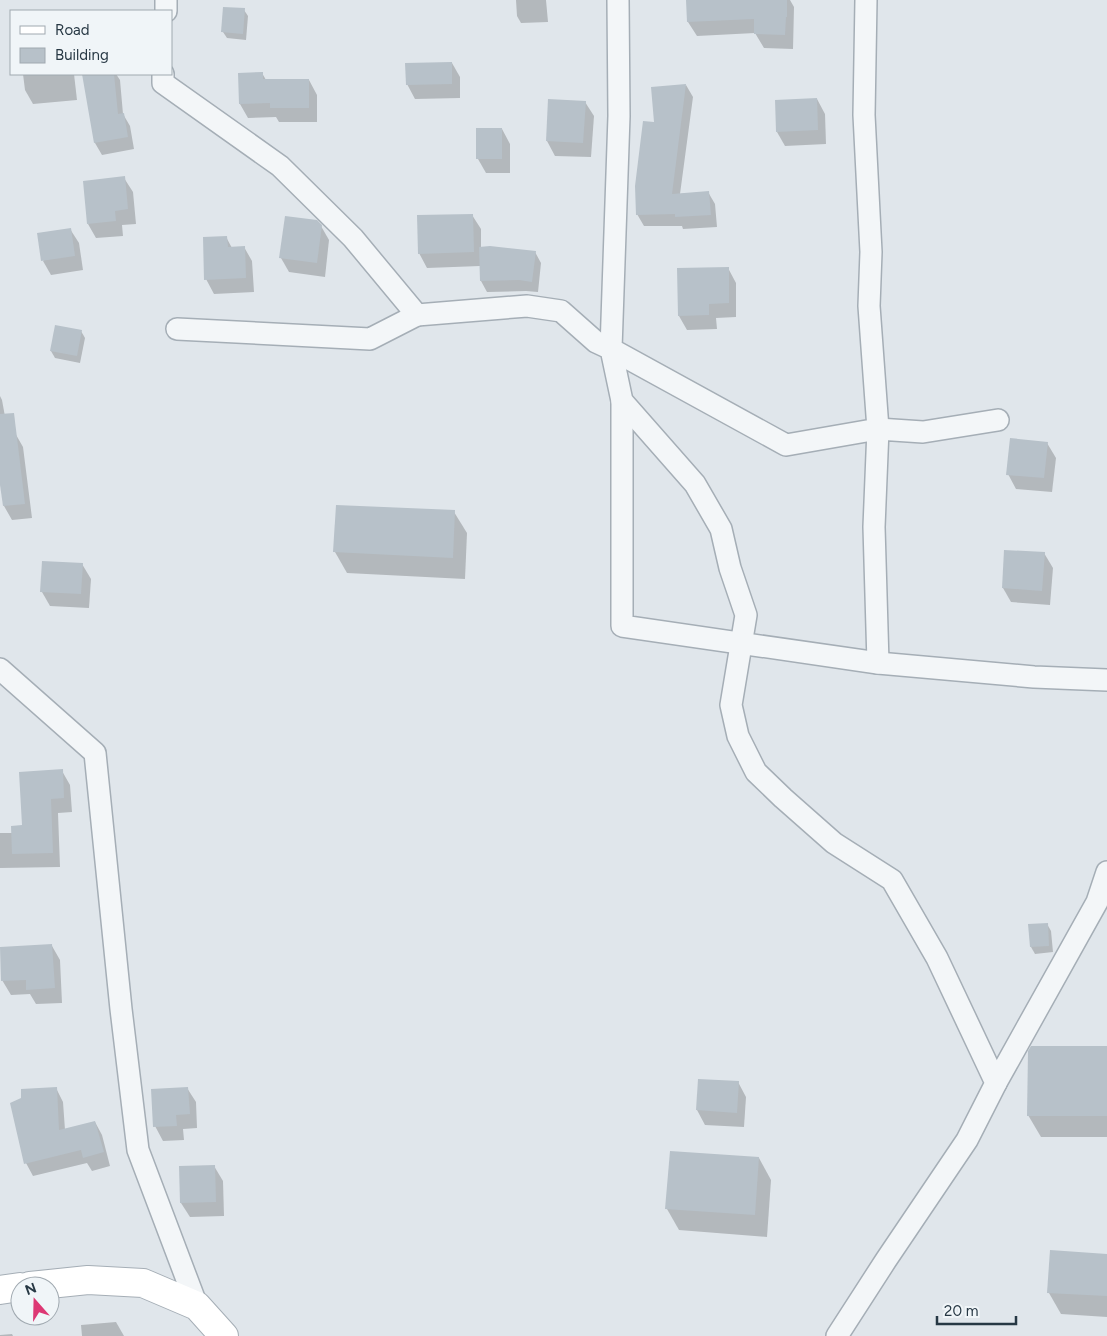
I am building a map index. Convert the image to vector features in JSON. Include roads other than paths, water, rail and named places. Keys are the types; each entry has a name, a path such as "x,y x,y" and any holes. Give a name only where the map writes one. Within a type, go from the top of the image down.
{"street":[{"path":"618,0 619,116 611,349 622,402 622,626 878,662 1034,677 1107,680"},
{"path":"866,0 864,115 871,252 869,306 878,430 874,526 878,662"},
{"path":"163,75 163,83 280,166 353,238 417,315"},
{"path":"177,329 370,340 417,315 527,306 561,311 596,342 786,445 878,430 923,432 998,420"},
{"path":"622,402 695,484 721,529 730,568 746,615 730,705 738,736 756,772 834,843 892,880 937,958 996,1083"},
{"path":"0,669 95,753 121,1009 138,1150 197,1306 224,1336"},
{"path":"837,1336 967,1140 996,1083 1097,902 1107,872"},
{"path":"60,1283 88,1280 142,1283 197,1306"}]}
